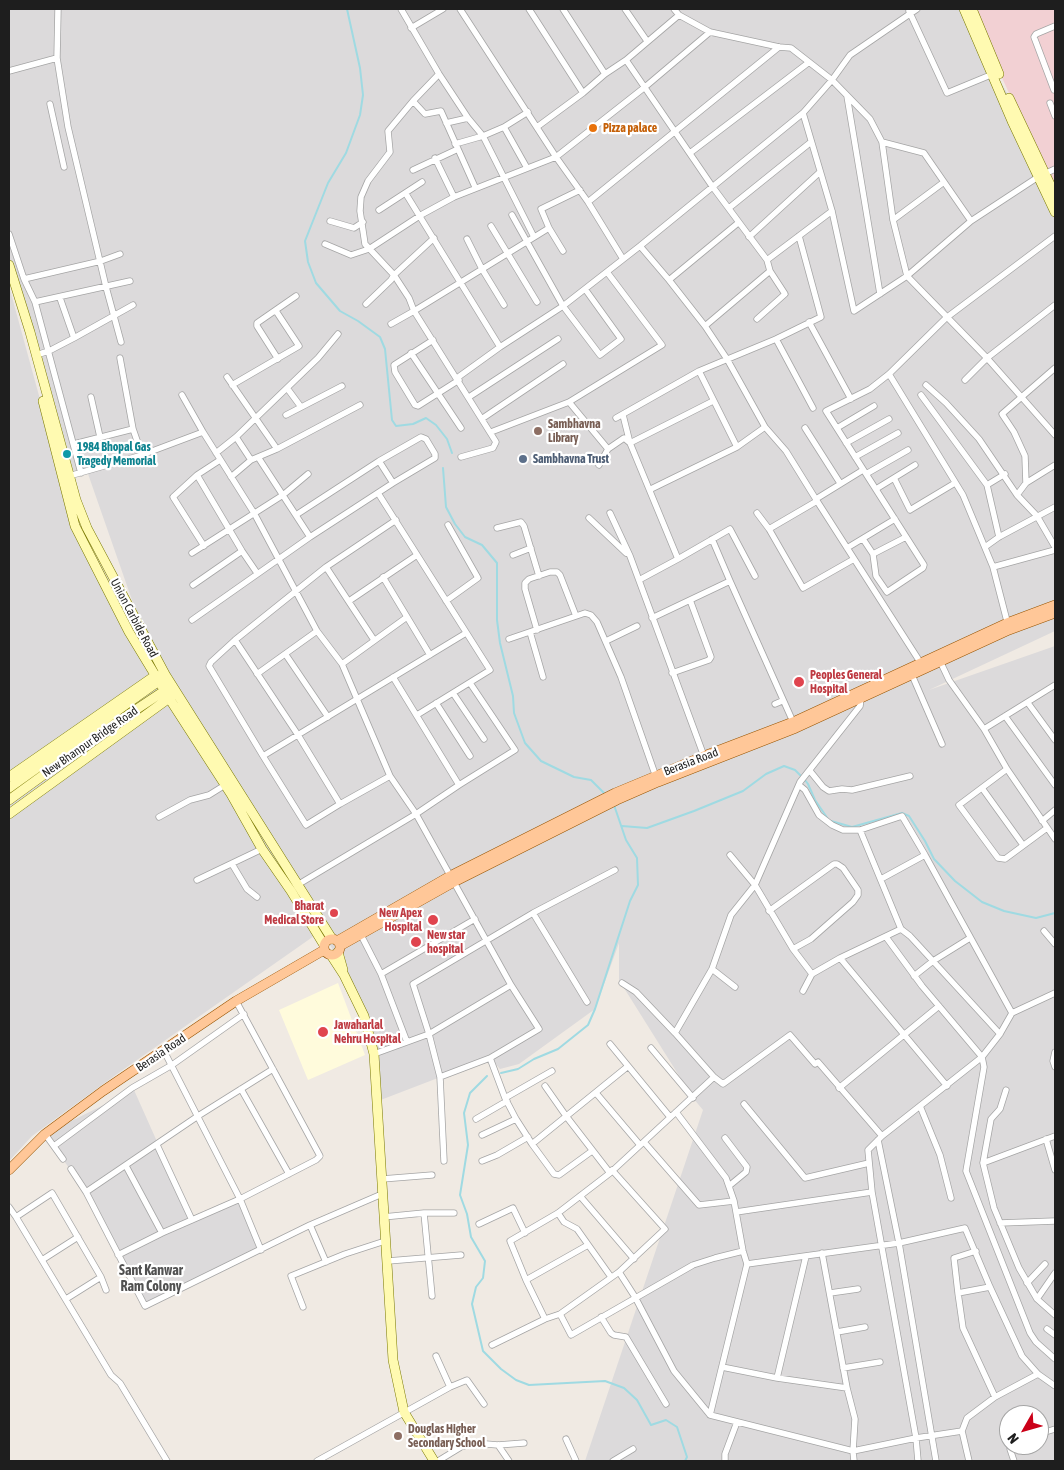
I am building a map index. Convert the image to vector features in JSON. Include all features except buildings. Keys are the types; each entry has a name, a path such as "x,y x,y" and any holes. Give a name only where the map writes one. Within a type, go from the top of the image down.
{"main road":[{"name":"Berasia Road","path":"794,725 1055,605"},
{"name":"Berasia Road","path":"9,1170 45,1134 103,1091 236,1001 452,879 616,796 861,698 912,675 923,666 940,661 1008,626 1055,613"},
{"name":"Berasia Road","path":"332,947 360,935 452,879"}],"street":[{"path":"58,9 57,58 68,126 121,342"},
{"path":"401,9 439,74 468,118 483,136 534,236"},
{"path":"411,28 443,9"},
{"path":"460,9 556,157 588,202 623,259"},
{"path":"529,9 583,93"},
{"path":"563,9 605,74"},
{"path":"624,9 647,41"},
{"path":"674,9 678,15 710,32 791,48 832,80 870,119 882,142 893,220 907,276 987,358 1055,435"},
{"path":"433,340 396,362 394,367 395,372 415,405 418,406 500,347 563,306 640,246 803,113 832,80 850,55 909,10 917,9"},
{"path":"964,9 1004,94"},
{"path":"972,9 1004,94 1012,121 1041,175 1055,195"},
{"path":"909,10 947,93 993,74"},
{"path":"537,126 626,60 678,15"},
{"path":"1054,90 1034,38 1036,34 1055,26"},
{"path":"325,244 351,254 369,249 421,215 454,197 475,187 556,157 645,87 710,32"},
{"path":"588,202 779,47"},
{"path":"9,71 57,58"},
{"path":"626,60 738,223 767,260 770,271 784,294 757,318"},
{"path":"690,153 808,62"},
{"path":"439,74 388,131 390,152 368,181 361,197 360,212 365,244 394,275 409,298 414,312 483,418 496,442 493,448 461,457"},
{"path":"847,96 880,294"},
{"path":"413,101 425,114 441,111 475,187"},
{"path":"1050,103 1055,116"},
{"path":"50,104 64,168"},
{"path":"413,170 457,147 504,127 528,112"},
{"path":"803,113 832,211 854,311 907,276 971,221 1041,175 1055,169"},
{"path":"446,123 468,118"},
{"path":"55,127 68,126"},
{"path":"504,127 527,168"},
{"path":"729,208 811,142"},
{"path":"882,142 924,153 971,221"},
{"path":"435,158 454,197"},
{"path":"749,236 820,172"},
{"path":"1041,175 1055,212"},
{"path":"379,210 422,182"},
{"path":"893,220 944,182"},
{"path":"562,251 541,209 580,190"},
{"path":"406,194 421,215 459,283 500,347"},
{"path":"767,260 832,211"},
{"path":"512,215 563,306 600,355 621,339 585,289"},
{"path":"330,221 354,228 362,222"},
{"path":"669,280 738,223"},
{"path":"491,226 537,302"},
{"path":"390,324 414,312 549,228"},
{"path":"9,234 24,279 35,302 81,473"},
{"path":"616,418 699,371 776,339 821,317 799,236"},
{"path":"879,597 923,568 924,565 826,411 870,388 889,374 946,318 1055,236"},
{"path":"366,304 434,238"},
{"path":"467,239 482,269 504,305"},
{"path":"640,246 705,326 728,359 765,427 786,451 923,666"},
{"path":"24,279 120,254"},
{"name":"Union Carbide Road","path":"9,265 76,500 87,528 161,675 262,849 332,947"},
{"path":"705,326 770,271"},
{"path":"491,432 570,402 662,345 607,272"},
{"name":"Union Carbide Road","path":"9,281 22,322 75,526 129,632 161,675"},
{"path":"35,302 130,281"},
{"path":"278,359 257,326 258,323 296,296"},
{"path":"60,298 74,338"},
{"path":"965,380 987,358 1055,305"},
{"path":"36,355 49,351 133,306"},
{"path":"232,385 299,346 276,311"},
{"path":"810,322 851,399"},
{"path":"216,453 236,438 318,358 338,334"},
{"path":"469,397 558,339"},
{"path":"776,339 813,408"},
{"path":"411,353 461,428"},
{"path":"120,358 133,428 142,455"},
{"path":"483,418 564,364"},
{"path":"1026,484 1025,456 1014,432 1002,414 1055,368"},
{"path":"699,371 737,447"},
{"path":"889,374 963,495 993,567 1008,626"},
{"path":"226,377 277,450"},
{"path":"926,385 973,431 1005,474 1017,495 1037,516 1055,548 993,567"},
{"path":"286,415 342,386"},
{"path":"287,388 300,407"},
{"path":"182,395 254,514 317,631 342,664 390,776 416,814 486,941 539,1029 490,1058 440,1077"},
{"path":"921,395 988,485 999,537"},
{"path":"91,398 100,437"},
{"path":"630,443 713,401"},
{"path":"570,402 608,449"},
{"path":"231,477 251,460 277,450 360,405"},
{"path":"837,428 874,406"},
{"path":"623,414 630,443 651,489 678,559"},
{"path":"846,443 889,419"},
{"path":"651,489 737,447 765,427"},
{"path":"74,444 133,428"},
{"path":"805,428 840,483"},
{"path":"69,476 142,455 203,432"},
{"path":"855,457 898,433"},
{"path":"192,620 310,537 435,458 435,454 426,439 421,437 379,461 296,515"},
{"path":"236,438 251,460"},
{"path":"598,465 608,449 624,438 630,443"},
{"path":"769,529 817,500 840,483 908,450"},
{"path":"258,457 310,537"},
{"path":"204,546 173,497 197,475 220,460"},
{"path":"379,461 393,483"},
{"path":"876,489 915,465"},
{"path":"1017,495 1026,484 1055,465"},
{"path":"192,554 283,495 308,474"},
{"path":"988,485 1005,474"},
{"path":"197,475 242,551 258,573"},
{"path":"894,478 910,510 956,483"},
{"path":"378,493 490,670 417,715"},
{"path":"985,546 1055,507"},
{"path":"610,513 630,556 705,759"},
{"path":"757,513 769,529 803,588 854,559"},
{"path":"589,518 630,556"},
{"path":"847,548 895,519"},
{"path":"390,776 306,825 209,666 210,662 235,640 326,567 396,520"},
{"path":"496,528 521,522 524,526 539,576"},
{"path":"446,601 478,578 448,526"},
{"path":"638,580 730,528 755,576"},
{"path":"873,554 906,537"},
{"path":"712,539 782,702 794,725"},
{"path":"863,539 873,554 876,576 887,592"},
{"path":"513,555 531,548"},
{"path":"193,585 242,551"},
{"path":"349,601 417,555"},
{"path":"326,567 374,640"},
{"path":"543,677 525,583 529,579 550,572 557,572 560,575 576,616"},
{"path":"383,577 430,655"},
{"path":"652,618 730,581"},
{"path":"672,673 709,660 711,657 690,600"},
{"path":"509,639 585,613 591,615 597,622 621,677 656,779"},
{"path":"342,664 407,617"},
{"path":"606,641 637,626"},
{"path":"257,674 317,631"},
{"path":"263,756 466,633"},
{"path":"235,640 298,735 340,804"},
{"path":"286,655 328,717"},
{"path":"940,661 949,680 984,729 1007,768 1055,839"},
{"path":"9,777 161,675"},
{"name":"New Bhanpur Bridge Road","path":"9,788 161,675"},
{"path":"912,675 942,744"},
{"path":"393,677 458,785"},
{"path":"299,884 416,814 458,785 515,750 470,683"},
{"path":"984,729 1055,685"},
{"path":"9,814 171,692"},
{"name":"Union Carbide Road","path":"171,692 299,884 332,947"},
{"name":"New Bhanpur Bridge Road","path":"9,800 104,731 171,692"},
{"path":"453,693 484,739"},
{"path":"675,1032 712,969 731,915 755,885 800,784 860,706 861,698"},
{"path":"775,704 782,702"},
{"path":"436,703 470,756"},
{"path":"1028,703 1055,740"},
{"path":"1004,716 1055,785"},
{"path":"1007,768 959,805 998,858 1005,859 1047,828"},
{"path":"809,773 829,791 852,790 910,776"},
{"path":"800,784 819,815 832,825 843,830 860,830 902,816 1012,1013"},
{"path":"160,817 190,800 209,795 225,785"},
{"path":"982,788 1023,845"},
{"path":"1042,821 1055,810"},
{"path":"860,830 901,930 910,936 1000,1034"},
{"path":"197,880 262,849"},
{"path":"730,855 755,885 793,949 812,974"},
{"path":"881,879 925,855"},
{"path":"232,864 247,889 257,897"},
{"path":"769,911 834,864 844,868 858,890 858,895 853,902 811,939 793,949"},
{"path":"444,1161 440,1077 413,984 533,913 615,870"},
{"path":"533,913 587,1002"},
{"path":"381,974 475,919"},
{"path":"803,991 812,974 840,958 901,930"},
{"path":"1044,931 1055,944"},
{"path":"360,935 381,974 407,1042"},
{"path":"886,937 914,976 982,1057 984,1067 966,1172 1030,1333 1036,1342 1055,1359"},
{"path":"914,976 933,961 970,938"},
{"path":"332,947 364,1016 374,1054 393,1360 404,1412 434,1461"},
{"path":"840,958 947,1086"},
{"path":"712,969 735,988"},
{"path":"622,983 636,992 675,1032 714,1077 723,1084 790,1036 815,1064 818,1062 880,1138 936,1461"},
{"path":"374,1054 429,1034 511,984"},
{"path":"918,1461 916,1438 872,1192 868,1150 880,1138 982,1057 1000,1034 1012,1013 1055,993"},
{"path":"118,1255 162,1233 240,1199 290,1174 320,1156 236,1001"},
{"path":"839,1088 939,1006"},
{"path":"54,1146 132,1088 172,1065 244,1014"},
{"path":"610,1044 670,1117"},
{"path":"652,1048 693,1098"},
{"path":"164,1051 240,1199 261,1250"},
{"path":"1055,1052 1053,1061 1055,1066"},
{"path":"490,1058 506,1099 516,1118 554,1174 558,1175 592,1151"},
{"path":"532,1144 627,1067"},
{"path":"86,1192 158,1145 198,1116 272,1069"},
{"path":"476,1119 552,1071"},
{"path":"545,1319 510,1241 558,1213 580,1196 642,1144 714,1077"},
{"path":"492,1345 545,1319 560,1314 618,1272 665,1229 592,1151 545,1086"},
{"path":"241,1089 290,1174"},
{"path":"1006,1090 1000,1109 991,1119 983,1163 994,1208 1019,1268 1037,1299 1053,1313 1055,1304"},
{"path":"596,1093 699,1205 734,1200"},
{"path":"744,1104 805,1178 869,1163"},
{"path":"920,1106 940,1155 951,1198"},
{"path":"676,1112 726,1178 734,1200 747,1264 710,1415"},
{"path":"482,1135 516,1118"},
{"path":"45,1134 63,1159"},
{"path":"983,1163 1055,1136"},
{"path":"482,1161 497,1155 528,1137"},
{"path":"725,1138 747,1167 746,1172 729,1186"},
{"path":"1046,1139 1055,1170"},
{"path":"158,1145 192,1220"},
{"path":"126,1166 162,1233"},
{"path":"71,1170 86,1192 144,1306 310,1225 382,1194"},
{"path":"382,1179 432,1175"},
{"path":"736,1212 872,1192"},
{"path":"16,1217 52,1193 101,1277 106,1290"},
{"path":"580,1196 634,1259"},
{"path":"9,1207 111,1376 120,1383 167,1461"},
{"path":"479,1224 513,1208 525,1233"},
{"path":"384,1217 424,1213 454,1213"},
{"path":"424,1213 432,1296"},
{"path":"558,1213 564,1222 577,1229 611,1277"},
{"path":"1000,1223 1055,1221"},
{"path":"310,1225 326,1262"},
{"path":"747,1264 899,1243 965,1228 990,1288 1022,1356 1038,1374 1055,1386"},
{"path":"42,1260 78,1237"},
{"path":"303,1307 291,1276 385,1241"},
{"path":"526,1280 588,1245"},
{"path":"560,1314 571,1335 693,1265 743,1251"},
{"path":"976,1251 954,1258 962,1328 995,1397"},
{"path":"822,1253 843,1368 855,1420 854,1461"},
{"path":"388,1261 461,1255"},
{"path":"778,1378 806,1256"},
{"path":"1027,1282 1045,1264"},
{"path":"618,1272 635,1298 674,1371 710,1415 853,1451 962,1431"},
{"path":"1037,1299 1055,1273"},
{"path":"66,1299 101,1277"},
{"path":"958,1293 990,1288"},
{"path":"830,1293 858,1289"},
{"path":"601,1318 611,1333 626,1337 666,1404"},
{"path":"837,1332 865,1327"},
{"path":"1047,1329 1055,1335"},
{"path":"436,1356 450,1387"},
{"path":"843,1368 880,1362"},
{"path":"722,1367 778,1378 847,1388"},
{"path":"969,1461 962,1431 968,1418 995,1397 1038,1374"},
{"path":"317,1461 450,1387 467,1380 484,1404"},
{"path":"725,1461 725,1454 736,1422"},
{"path":"566,1439 576,1461"},
{"path":"438,1461 462,1447 474,1443 498,1445 524,1443"},
{"path":"498,1445 509,1461"},
{"path":"613,1461 633,1449"}],"shaded area":[{"path":"9,9 974,9 999,79 1035,142 1055,9 1055,631 929,690 1055,646 1055,1461 585,1461 703,1110 693,1098 619,980 619,943 595,1009 519,1064 500,1069 490,1058 378,1101 367,1015 342,959 345,956 339,959 168,697 314,936 32,1136 9,1161 9,286 70,509 163,689 87,471 69,476 9,264"},
{"path":"971,9 1055,9 1055,195"},
{"name":"Jawaharlal Nehru Hospital","path":"338,983 365,1055 308,1080 279,1010"},
{"path":"134,1090 192,1220 240,1199 261,1250 145,1306 86,1192 45,1134"}],"waterway":[{"path":"347,9 360,68 363,95 360,115 346,153 328,183 305,241 308,262 316,283 340,311 380,337 385,349 392,420 396,426 413,424 426,418 436,425 447,439 452,453"},
{"path":"443,468 446,507 455,524 465,537 482,545 497,563 497,620 500,643 513,696 514,713 525,743 541,761 574,777 591,780 605,794"},
{"path":"622,826 647,828 694,811 743,791 766,774 784,766 795,770 801,776"},
{"path":"805,780 815,800 828,819"},
{"path":"501,1073 518,1069 534,1059 558,1049 588,1025 595,1009 630,901 638,885 637,858 626,840 614,805"},
{"path":"831,821 852,827 902,813 909,816 934,859 955,881 982,902 1004,911 1036,918 1055,913"},
{"path":"487,1076 470,1093 464,1113 468,1145 460,1195 467,1214 471,1237 485,1261 483,1278 476,1287 472,1304 483,1351 501,1369 516,1380 529,1385 605,1381 624,1388 637,1400 651,1425 666,1420 677,1427 687,1457 685,1461"}],"place":[{"name":"Pizza palace","path":"593,128"},
{"name":"Sambhavna Library","path":"538,431"},
{"name":"1984 Bhopal Gas Tragedy Memorial","path":"67,454"},
{"name":"Sambhavna Trust","path":"523,459"},
{"name":"Peoples General Hospital","path":"799,682"},
{"name":"Bharat Medical Store","path":"334,913"},
{"name":"New Apex Hospital","path":"433,920"},
{"name":"New star hospital","path":"416,942"},
{"name":"Jawaharlal Nehru Hospital","path":"323,1032"},
{"name":"Douglas Higher Secondary School","path":"398,1436"}],"district":[{"name":"Sant Kanwar Ram Colony","path":"151,1279"}]}
